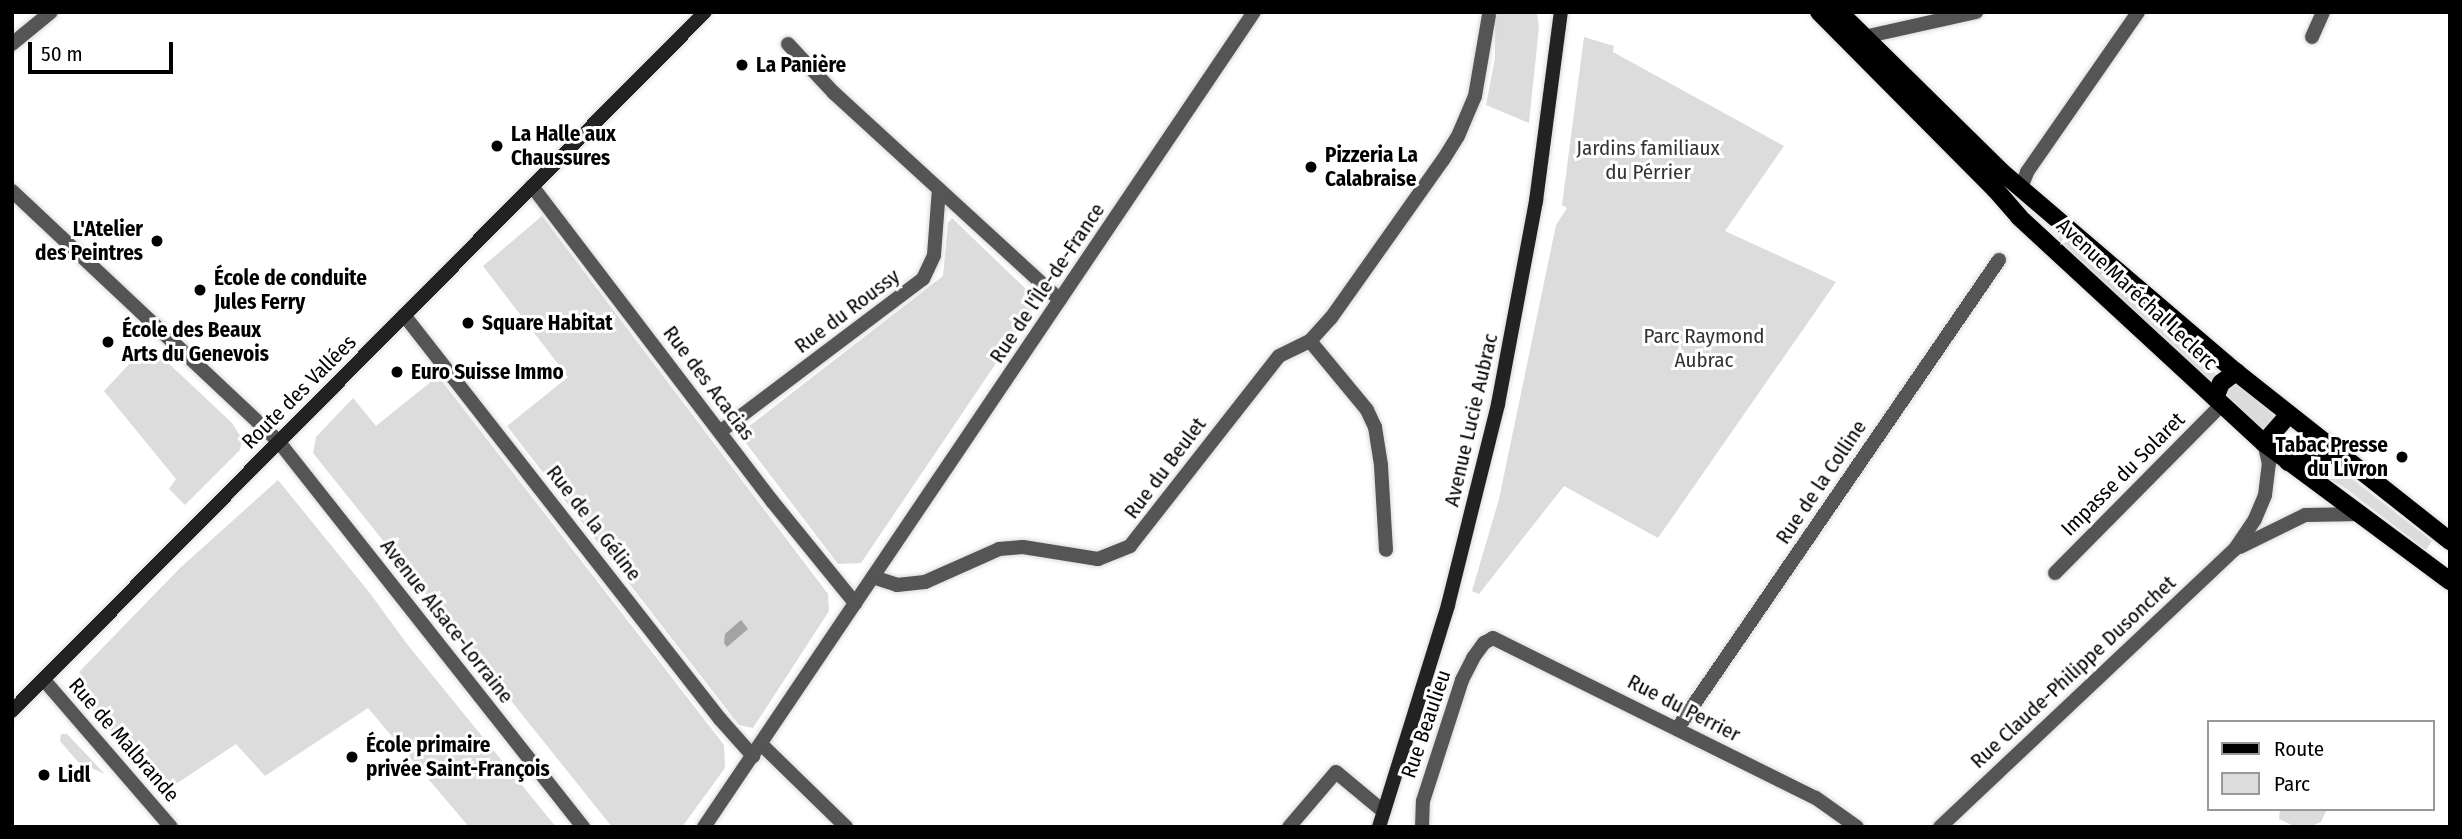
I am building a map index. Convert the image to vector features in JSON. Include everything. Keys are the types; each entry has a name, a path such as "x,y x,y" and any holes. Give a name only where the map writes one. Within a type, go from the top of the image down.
{"main road":[{"name":"Route des Vallées","path":"12,711 705,12"},
{"name":"Avenue Lucie Aubrac","path":"1379,827 1448,605 1498,404 1536,201 1560,12"},
{"name":"Avenue Maréchal Leclerc","path":"1819,12 1995,189 2019,217 2049,242 2218,402 2288,462 2363,514 2450,580"},
{"name":"Avenue Maréchal Leclerc","path":"1839,12 2021,188 2288,415 2450,541"},
{"path":"2218,402 2221,383 2236,372"},
{"path":"2264,443 2288,415"},
{"path":"2288,462 2314,452 2341,458"}],"street":[{"path":"12,44 51,12"},
{"name":"Rue de l'Île-de-France","path":"873,577 1254,12"},
{"path":"1864,37 1976,12"},
{"path":"2021,188 2027,172 2137,12"},
{"path":"2312,37 2323,12"},
{"name":"Rue du Beulet","path":"873,577 897,585 925,582 999,548 1023,547 1098,559 1114,555 1129,546 1144,532 1279,356 1310,341 1331,318 1458,136 1475,96 1489,15"},
{"path":"788,44 834,93 1060,300"},
{"name":"Rue des Acacias","path":"532,186 855,603"},
{"name":"Rue du Roussy","path":"721,431 923,279 934,255 939,189"},
{"name":"Avenue Alsace-Lorraine","path":"12,191 279,442 583,827"},
{"name":"Rue de la Colline","path":"1677,729 1999,260"},
{"name":"Rue de la Géline","path":"404,315 720,719 846,827"},
{"path":"1310,341 1367,410 1375,427 1381,466 1386,550"},
{"name":"Impasse du Solaret","path":"2055,573 2218,402"},
{"name":"Rue Claude-Philippe Dusonchet","path":"2264,443 2269,464 2265,495"},
{"name":"Rue Claude-Philippe Dusonchet","path":"1940,827 2235,549 2255,519 2265,495 2288,462"},
{"name":"Rue Claude-Philippe Dusonchet","path":"2235,549 2305,515 2363,514"},
{"path":"704,827 873,577"},
{"name":"Rue du Perrier","path":"1487,640 1499,640 1815,797 1857,827"},
{"name":"Rue Beaulieu","path":"1423,827 1423,801 1462,680 1473,658 1487,640"},
{"name":"Rue de Malbrande","path":"44,680 171,827"},
{"path":"1289,827 1336,772 1384,812"}],"green space":[{"path":"1495,12 1537,12 1539,27 1529,123 1486,105 1495,58"},
{"path":"1584,37 1614,46 1613,52 1784,146 1725,231 1836,282 1658,538 1564,486 1479,594 1472,591 1499,499 1556,225 1567,208 1562,205"},
{"path":"542,216 828,594 829,611 753,728 739,725 507,426 568,377 483,266"},
{"path":"952,218 1030,293 1032,310 861,563 838,564 739,434 943,276 948,223"},
{"path":"2062,233 2182,337 2184,346 2217,375 2210,384 2058,239"},
{"path":"148,344 232,423 242,439 240,450 185,505 169,489 176,479 104,391"},
{"path":"438,376 724,745 725,768 682,827 612,827 313,453 316,437 353,398 376,426"},
{"path":"2239,385 2271,411 2274,418 2268,428 2259,429 2227,400 2225,394 2229,386"},
{"path":"2313,465 2327,466 2343,472 2432,541 2426,550 2344,487 2313,470"},
{"path":"278,480 556,827 469,827 368,708 265,776 236,744 164,792 76,691 80,671 180,568"},
{"path":"61,734 67,734 105,774 78,762 60,741"},
{"path":"2280,811 2326,811 2321,822 2309,827 2296,827 2279,819"}],"shaded area":[{"path":"741,620 748,629 727,647 724,643 725,634"}],"place":[{"name":"La Panière","path":"742,65"},
{"name":"La Halle aux Chaussures","path":"497,146"},
{"name":"Pizzeria La Calabraise","path":"1311,167"},
{"name":"L'Atelier des Peintres","path":"157,241"},
{"name":"École de conduite Jules Ferry","path":"200,290"},
{"name":"Square Habitat","path":"468,323"},
{"name":"École des Beaux Arts du Genevois","path":"108,342"},
{"name":"Euro Suisse Immo","path":"397,372"},
{"name":"Tabac Presse du Livron","path":"2402,457"},
{"name":"École primaire privée Saint-François","path":"352,757"},
{"name":"Lidl","path":"44,775"}],"park label":[{"name":"Jardins familiaux du Pérrier","path":"1648,160"},
{"name":"Parc Raymond Aubrac","path":"1704,348"}]}
